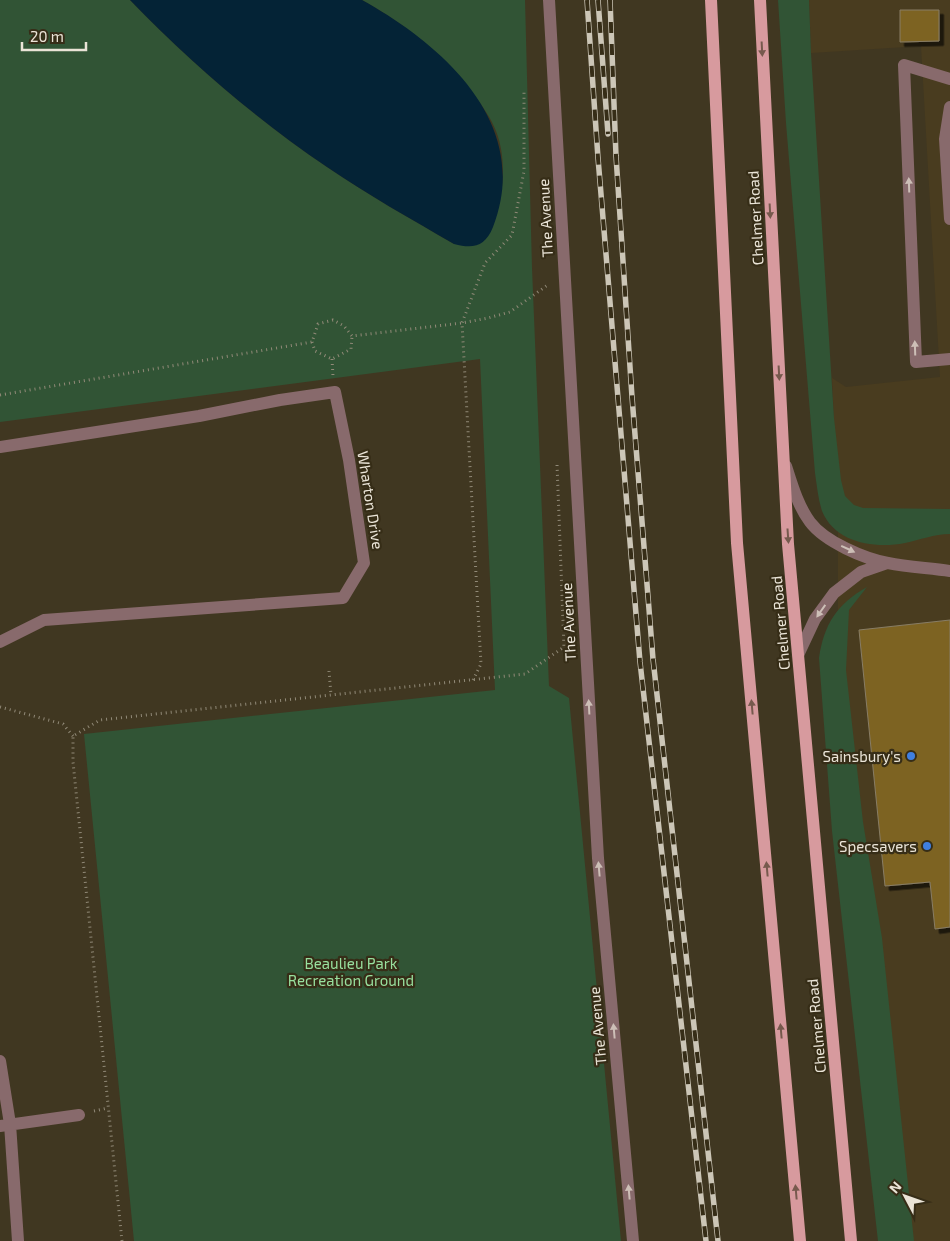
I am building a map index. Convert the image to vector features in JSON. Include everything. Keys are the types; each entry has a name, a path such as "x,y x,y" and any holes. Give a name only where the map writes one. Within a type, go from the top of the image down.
{"main road":[{"path":"711,0 737,543 800,1241"},
{"name":"Chelmer Road","path":"760,0 788,544 851,1241"}],"street":[{"name":"The Avenue","path":"549,0 598,858 634,1241"},
{"path":"950,79 904,65 916,362 950,359"},
{"path":"950,107 945,139 950,219"},
{"name":"Wharton Drive","path":"0,447 199,416 280,400 335,392 349,460 364,563 343,598 44,620 0,642"},
{"path":"783,456 797,500 811,524 831,541 887,563 950,571"},
{"path":"799,653 815,619 834,593 861,572 887,563"},
{"path":"0,1061 18,1241"},
{"path":"5,1125 78,1115"}],"path":[{"path":"472,680 480,664 462,324 485,263 512,235 524,171 524,89"},
{"path":"352,336 462,324 510,312 550,283 550,292"},
{"path":"333,320 344,326 352,336 351,349 332,359 315,351 312,342 318,324 333,320"},
{"path":"0,395 312,342"},
{"path":"73,736 100,720 524,674 564,647 556,458"},
{"path":"329,671 331,695"},
{"path":"0,707 63,724 73,736 73,762 122,1241"}],"shaded area":[{"path":"809,0 950,0 950,1241 912,1241 838,636 838,508 832,378 846,387 940,377 921,46 811,53"}],"green space":[{"name":"Beaulieu Park Recreation Ground","path":"0,0 130,0 176,46 224,89 301,149 390,207 454,244 492,228 499,205 503,180 502,155 496,131 484,108 450,66 409,30 362,0 525,0 532,268 549,686 569,698 621,1241 134,1241 84,734 495,690 480,359 0,422"},
{"path":"778,0 809,0 834,418 841,480 845,496 854,505 863,508 950,509 950,534 893,545 869,544 846,537 836,530 828,522 822,511 815,473 786,123"},
{"path":"867,587 849,610 846,670 863,822 882,938 914,1241 878,1241 832,831 819,658 824,635 834,616 848,600"}],"water":[{"path":"130,0 362,0 393,18 450,64 473,92 490,122 501,154 502,190 490,234 478,245 454,244 342,177 301,149 224,89 176,46"}],"building":[{"path":"900,10 939,10 939,41 900,42"},
{"name":"Sainsbury's","path":"950,620 950,927 935,929 930,882 885,886 859,630"}],"railway":[{"path":"587,0 598,158 640,662 706,1241"},
{"path":"598,0 608,134"},
{"path":"610,0 616,156 632,397 653,659 718,1241"}],"place":[{"name":"Sainsbury's","path":"911,756"},
{"name":"Specsavers","path":"927,846"}]}
